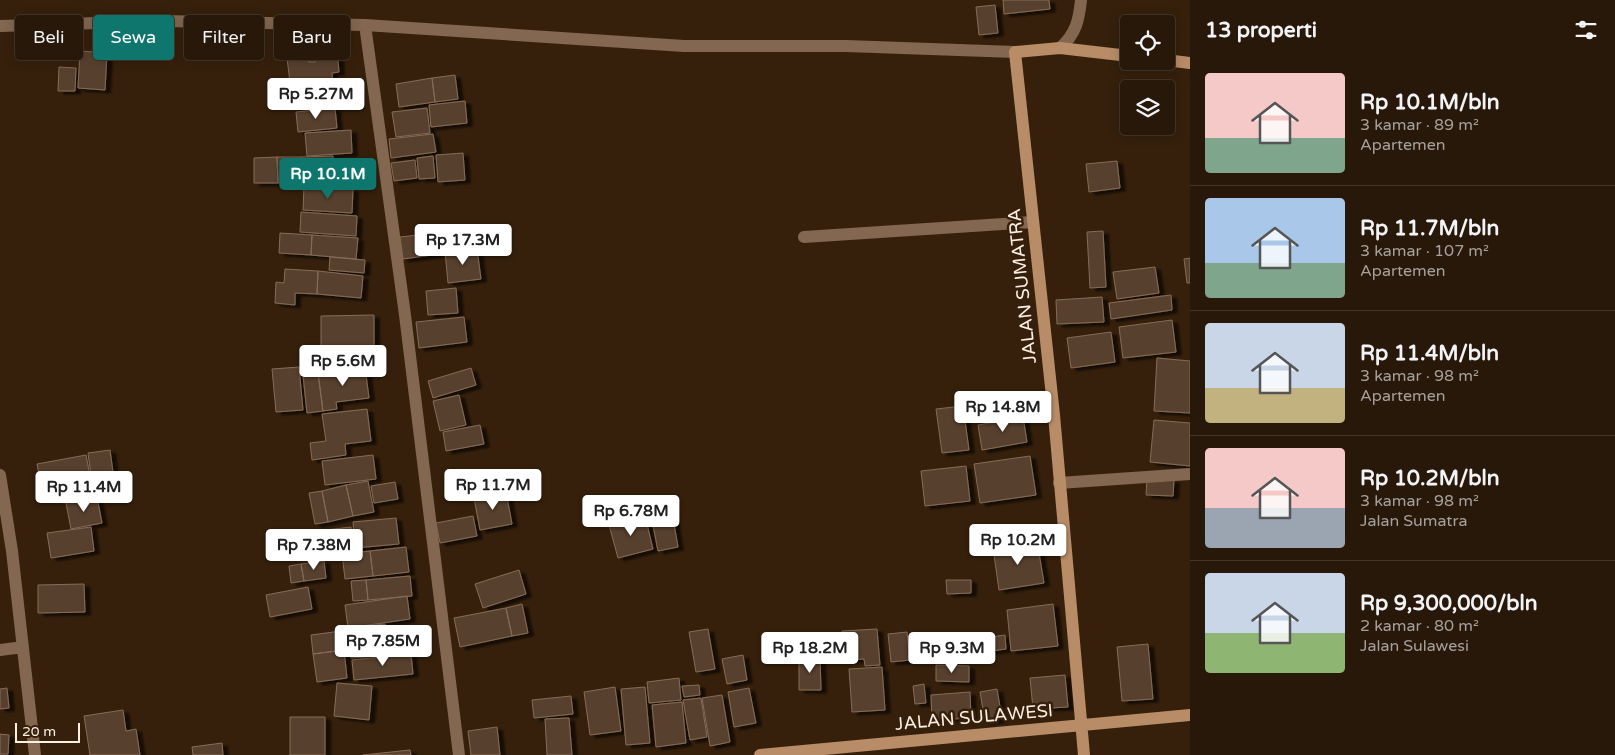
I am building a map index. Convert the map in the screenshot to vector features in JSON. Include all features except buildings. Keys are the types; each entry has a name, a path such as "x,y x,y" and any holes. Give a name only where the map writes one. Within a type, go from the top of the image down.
{"street":[{"path":"1060,48 1074,33 1079,18 1081,0"},
{"path":"0,26 162,21 365,25 684,46 846,46 1015,52 1060,48 1120,55"},
{"path":"365,25 405,315 459,755"},
{"name":"JALAN SUMATRA","path":"1015,52 1083,724 1084,755"},
{"path":"1175,61 1190,63"},
{"path":"804,237 1033,222"},
{"path":"1059,482 1190,474"},
{"path":"0,475 6,552 23,647 35,755"},
{"path":"0,650 23,647"},
{"name":"JALAN SULAWESI","path":"760,755 1190,715"}]}
